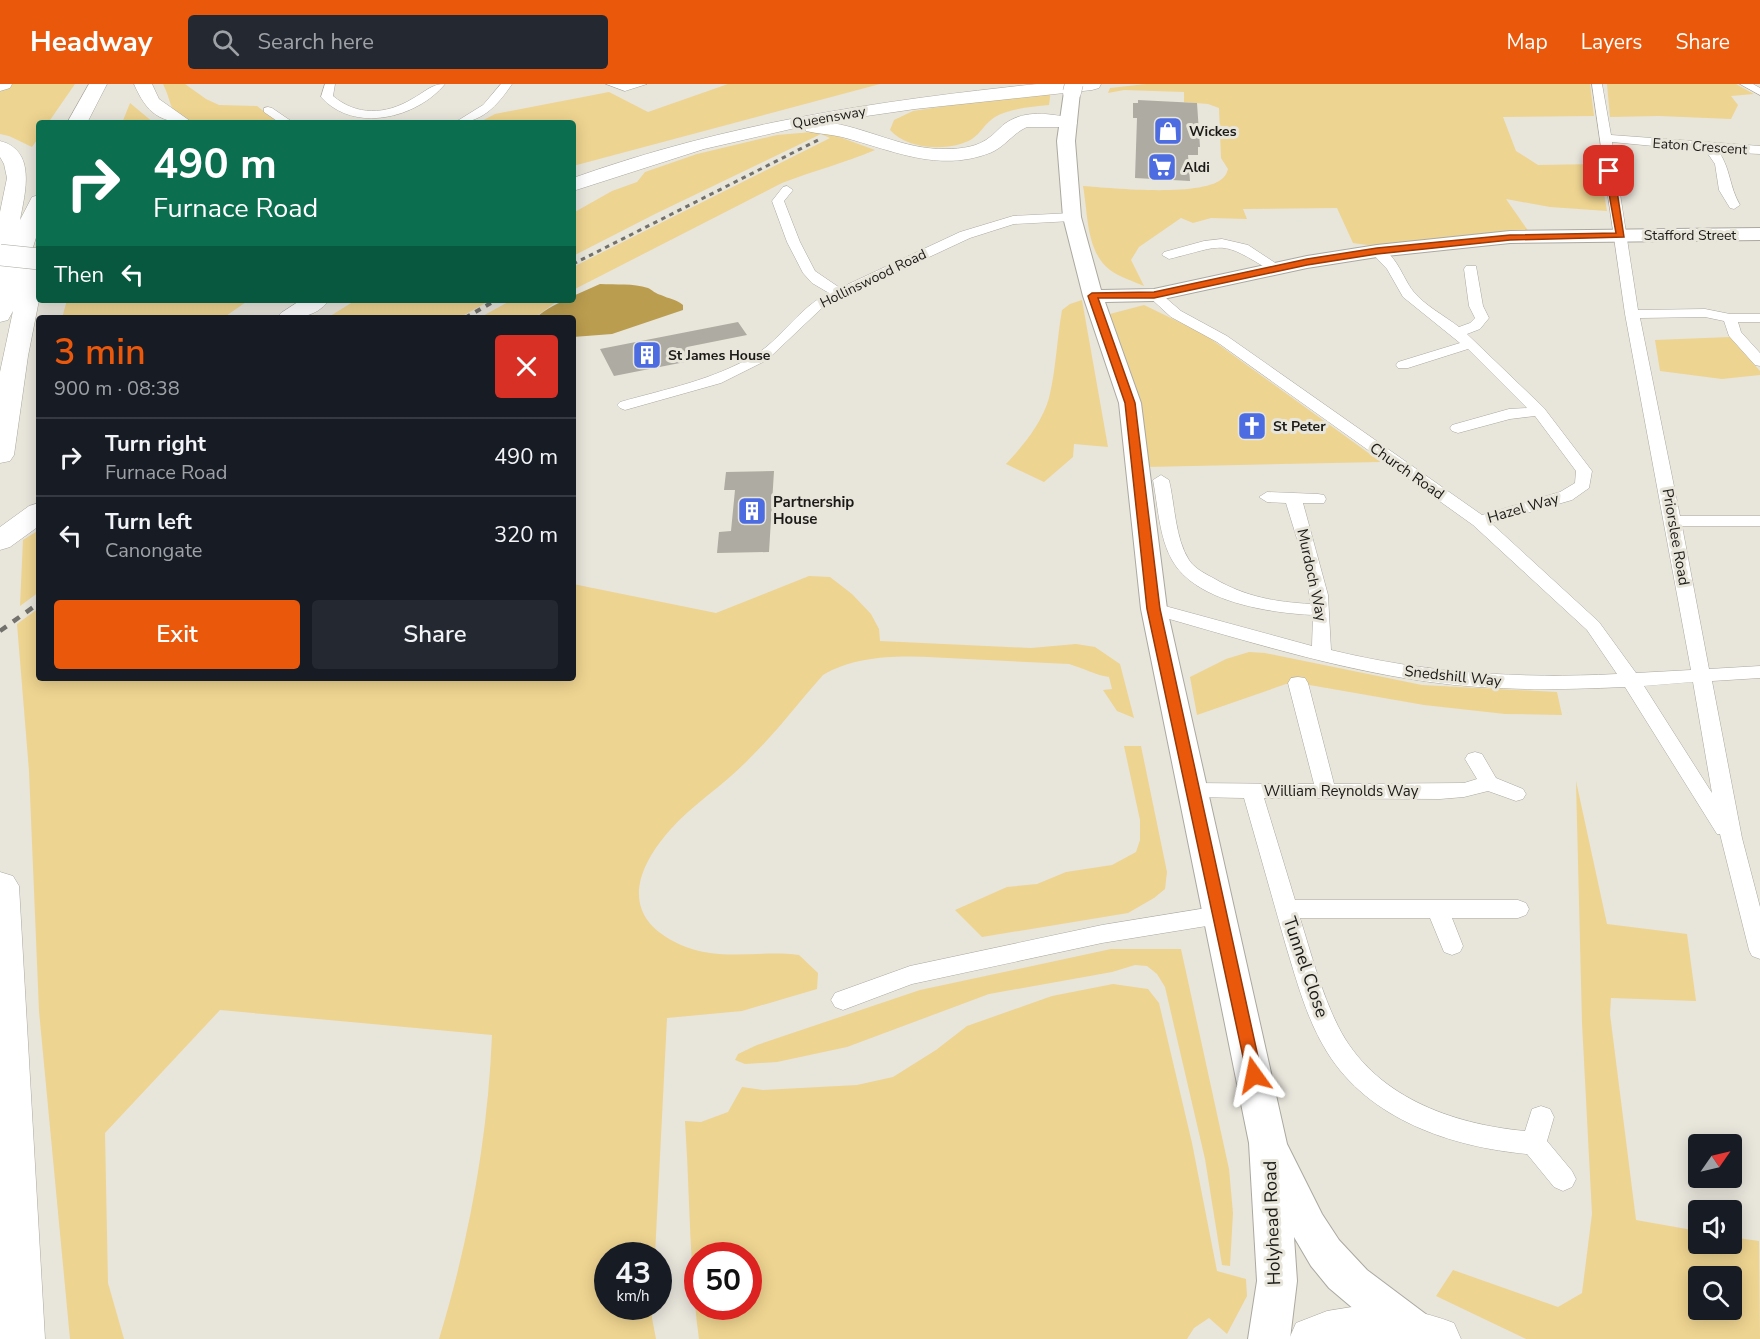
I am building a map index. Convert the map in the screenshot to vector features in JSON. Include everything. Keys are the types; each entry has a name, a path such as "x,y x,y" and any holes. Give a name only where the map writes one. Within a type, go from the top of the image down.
{"highway":[{"path":"78,120 98,84"},
{"path":"95,120 115,84"},
{"path":"143,84 151,102 178,120"},
{"name":"Queensway","path":"576,175 759,123 869,102 1034,84"},
{"name":"Queensway","path":"576,184 670,153 741,134 872,109 1092,84"},
{"path":"759,123 788,112 880,90"},
{"path":"1009,92 910,110 889,118 884,127 887,134 897,141 921,148 945,149 974,142 1000,118 1070,101"},
{"path":"670,153 764,132 810,127 844,131 908,153 949,155 984,149 1012,126 1070,101"},
{"path":"0,147 11,156 15,163 17,178 0,269"},
{"path":"0,315 36,208"},
{"path":"0,255 36,260"},
{"path":"0,264 36,268"},
{"path":"0,455 10,380 36,269"},
{"path":"294,315 312,303"},
{"path":"316,315 334,303"},
{"path":"10,380 36,315"},
{"path":"0,520 36,494"},
{"path":"0,541 36,514"},
{"path":"0,886 21,1339"}],"main road":[{"name":"Holyhead Road","path":"1070,101 1072,217 1092,296 1130,403 1154,609 1268,1143 1277,1281 1269,1339"},
{"name":"Stafford Street","path":"1092,296 1154,295 1276,268 1377,251 1510,237 1760,234"},
{"name":"Holyhead Road","path":"1268,1143 1307,1224 1334,1265 1367,1295 1428,1336"},
{"path":"1312,1339 1351,1329 1384,1328 1428,1336"}],"street":[{"path":"330,84 327,97 338,108 360,115 383,114 409,106 440,84"},
{"path":"468,120 495,101 507,84"},
{"path":"611,84 625,88 642,84"},
{"name":"Priorslee Road","path":"1597,84 1632,314 1673,521 1731,838 1760,950"},
{"path":"1745,84 1760,92"},
{"path":"268,110 283,120"},
{"name":"Eaton Crescent","path":"1604,138 1710,148 1760,150"},
{"path":"1710,148 1721,164 1725,190 1734,205"},
{"path":"788,190 778,201 782,218 812,277 838,293"},
{"name":"Hollinswood Road","path":"626,405 716,381 762,357 819,303 902,262 975,232 1013,220 1072,217"},
{"path":"1176,250 1212,244 1238,245 1276,268"},
{"name":"Hazel Way","path":"1377,251 1393,267 1408,294 1471,344 1539,411 1584,471 1583,486 1566,496 1479,521"},
{"path":"1456,333 1475,326 1482,318 1476,306 1471,269"},
{"name":"Church Road","path":"1154,295 1176,314 1222,339 1479,521 1593,626 1631,681"},
{"path":"1632,314 1705,313 1730,318 1760,318"},
{"path":"1730,318 1734,333 1760,362"},
{"path":"1403,365 1471,344"},
{"path":"1458,428 1509,414 1539,411"},
{"path":"1161,480 1174,544 1180,559 1193,575 1224,594 1252,604 1321,610"},
{"path":"1267,497 1318,499"},
{"name":"Murdoch Way","path":"1293,498 1307,544 1321,610 1323,636 1320,654"},
{"path":"1673,521 1757,524"},
{"name":"Snedshill Way","path":"1154,609 1320,654 1400,670 1468,680 1554,683 1631,681 1760,672"},
{"name":"Priorslee Road","path":"1631,681 1731,838"},
{"path":"1298,683 1326,791"},
{"path":"1475,759 1489,783 1516,794"},
{"name":"William Reynolds Way","path":"1192,790 1440,792 1464,790 1489,783"},
{"name":"Tunnel Close","path":"1252,791 1319,1014 1342,1054 1367,1081 1401,1106 1437,1124 1485,1138 1534,1143"},
{"name":"Tunnel Close","path":"1286,909 1518,909"},
{"path":"1438,909 1452,946"},
{"path":"843,1000 910,975 1102,934 1219,915"},
{"path":"1541,1117 1534,1143 1563,1179"}],"shaded area":[{"path":"11,84 75,84 50,120 36,120 36,141 32,147 0,134 0,88"},
{"path":"163,84 185,84 219,105 257,106 275,120 187,120 172,108"},
{"path":"728,84 880,84 576,165 576,120 484,120 495,114 609,92 648,112"},
{"path":"1146,84 1590,84 1594,116 1503,117 1516,151 1538,165 1599,164 1607,211 1550,207 1506,199 1529,232 1374,246 1353,243 1337,208 1243,209 1247,219 1211,218 1193,223 1181,218 1139,247 1131,260 1144,286 1110,270 1096,253 1089,231 1083,186 1135,190 1198,188 1224,177 1228,169 1221,158 1219,108 1208,104 1184,102 1184,92 1124,90 1108,93 1110,88"},
{"path":"1607,84 1736,84 1754,94 1731,96 1738,105 1731,119 1659,116 1610,117"},
{"path":"1051,90 1049,105 1021,108 1001,114 992,119 972,139 952,146 918,145 907,142 890,130 894,120 913,111"},
{"path":"130,103 150,120 123,120"},
{"path":"823,131 875,150 782,183 576,288 576,265 830,138 821,134 576,254 576,211 612,191 637,182 645,172 697,154 777,135"},
{"path":"600,284 642,286 675,300 683,305 683,310 612,334 576,337 576,315 540,315 560,303 576,303 576,295"},
{"path":"1082,300 1108,447 1074,444 1073,457 1044,482 1006,464 1031,434 1046,407 1053,376 1062,310"},
{"path":"66,303 245,303 227,315 63,315"},
{"path":"351,303 486,303 464,315 332,315"},
{"path":"506,303 555,303 538,315 484,315"},
{"path":"1144,305 1204,334 1381,462 1147,467 1106,315"},
{"path":"1730,337 1760,371 1760,375 1722,379 1660,371 1655,340"},
{"path":"36,532 36,594 20,606 23,540"},
{"path":"809,576 830,577 852,594 871,614 879,629 880,641 1031,648 1076,644 1095,647 1120,664 1134,718 1117,711 1103,690 1112,689 1109,677 1069,664 912,657 875,658 857,662 823,675 758,750 670,830 647,864 641,880 639,896 642,911 651,924 665,937 686,947 728,954 799,955 818,973 817,989 742,1011 667,1018 656,1242 594,1242 594,1320 652,1320 656,1339 439,1339 468,1227 475,1188 486,1112 492,1035 220,1010 105,1133 108,1283 124,1339 70,1339 39,1011 29,771 17,624 36,610 36,681 576,681 576,585 716,613"},
{"path":"1249,652 1265,653 1422,685 1557,692 1562,715 1505,714 1424,705 1298,683 1286,684 1197,715 1190,677 1226,659"},
{"path":"1124,746 1141,746 1167,872 1165,889 1128,913 982,937 955,910 1007,887 1037,884 1066,872 1112,865 1136,852 1140,840 1140,820"},
{"path":"1576,781 1607,924 1687,934 1696,1001 1611,998 1610,1014 1636,1220 1688,1229 1688,1254 1742,1254 1742,1239 1759,1241 1760,1339 1526,1339 1436,1296 1453,1270 1558,1307 1582,1293 1592,1214 1582,1023"},
{"path":"1111,949 1181,949 1229,1169 1233,1213 1230,1266 1222,1265 1205,1159 1165,987 1157,974 1147,966 1135,965 1112,972 989,994 847,1047 777,1062 745,1064 735,1060 738,1054 757,1045 920,990"},
{"path":"1113,984 1148,989 1159,1003 1192,1143 1217,1271 1246,1279 1247,1296 1227,1334 1209,1318 1194,1328 1187,1339 699,1339 697,1320 762,1320 762,1242 690,1242 685,1121 701,1122 728,1112 742,1087 763,1090 857,1085 893,1077 936,1050 967,1026 1052,996"}],"building":[{"path":"1138,100 1197,103 1200,147 1198,147 1198,155 1188,155 1190,181 1135,178 1137,118 1133,118 1133,103 1138,103"},
{"name":"St James House","path":"738,322 747,335 687,347 695,360 614,376 600,349"},
{"name":"Partnership House","path":"774,471 769,552 717,553 719,532 731,531 735,490 724,490 726,472"}],"railway":[{"path":"576,262 820,139"},
{"path":"470,315 491,303"},
{"path":"0,631 36,605"}],"place":[{"name":"Wickes","path":"1168,131"},
{"name":"Aldi","path":"1162,167"},
{"name":"St James House","path":"647,355"},
{"name":"St Peter","path":"1252,426"},
{"name":"Partnership House","path":"752,511"}],"route":[{"path":"1254,1075 1154,609 1130,403 1092,296 1154,295 1307,262 1377,251 1510,237 1621,236 1609,171"}]}
